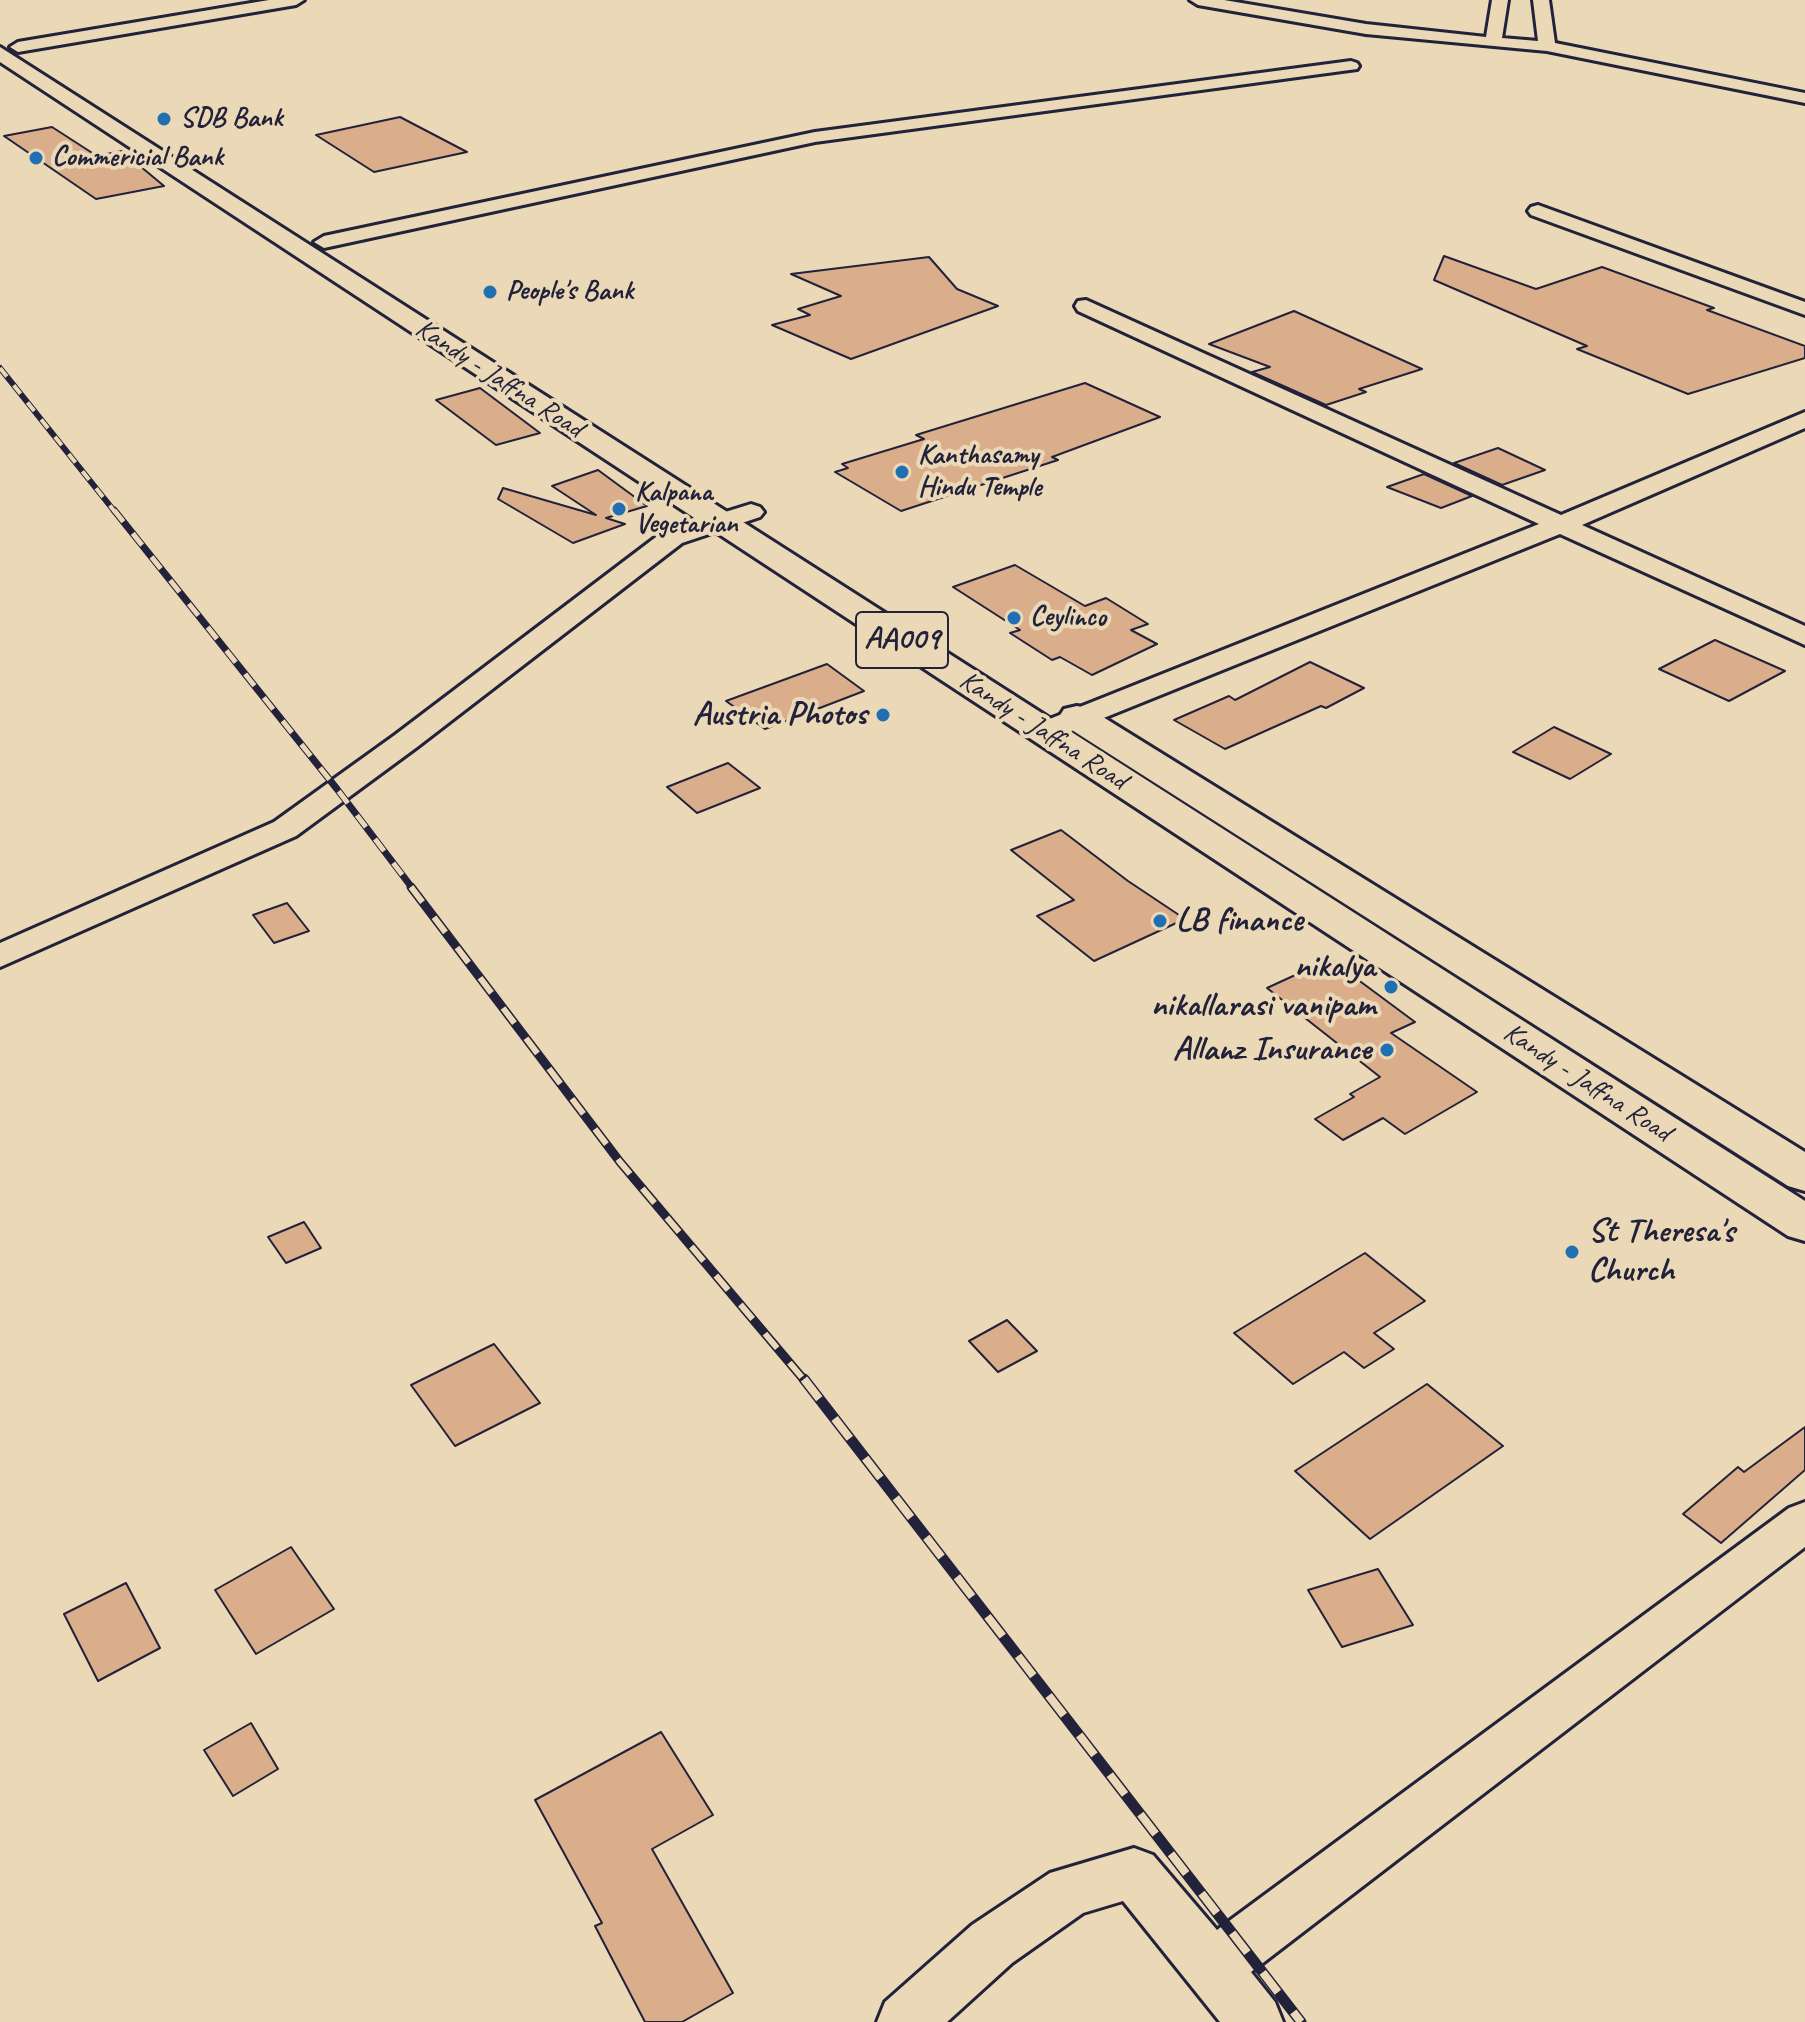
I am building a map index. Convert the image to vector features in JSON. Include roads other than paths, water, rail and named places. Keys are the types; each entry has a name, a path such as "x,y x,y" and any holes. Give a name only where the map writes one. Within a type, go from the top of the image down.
{"highway":[{"name":"Kandy - Jaffna Road","path":"6,45 324,242 735,517 1043,732 1805,1224"},
{"name":"Kandy - Jaffna Road","path":"6,45 735,517 1077,718 1805,1174"}],"street":[{"path":"6,45 296,0"},
{"path":"1198,0 1378,31 1547,46 1805,98"},
{"path":"1493,42 1500,0"},
{"path":"1541,0 1547,46"},
{"path":"324,242 815,137 1351,66"},
{"path":"1538,211 1805,309"},
{"path":"1086,306 1805,637"},
{"path":"1043,732 1559,525 1805,419"},
{"path":"0,956 285,829 406,741 673,537 735,517"},
{"path":"1212,1967 1344,1871 1805,1521"},
{"path":"905,2022 992,1944 1069,1891 1134,1873 1255,2022"}],"railway":[{"path":"0,368 115,512"},
{"path":"114,510 413,889"},
{"path":"411,887 620,1162 805,1381"},
{"path":"804,1379 1301,2022"}],"place":[{"name":"SDB Bank","path":"164,119"},
{"name":"Commericial Bank","path":"36,158"},
{"name":"People's Bank","path":"490,292"},
{"name":"Kanthasamy Hindu Temple","path":"902,472"},
{"name":"Kalpana Vegetarian","path":"619,509"},
{"name":"Ceylinco","path":"1014,618"},
{"name":"Austria Photos","path":"883,715"},
{"name":"LB finance","path":"1160,921"},
{"name":"nikalya nikallarasi vanipam","path":"1391,987"},
{"name":"Allanz Insurance","path":"1387,1050"},
{"name":"St Theresa's Church","path":"1572,1252"}]}
